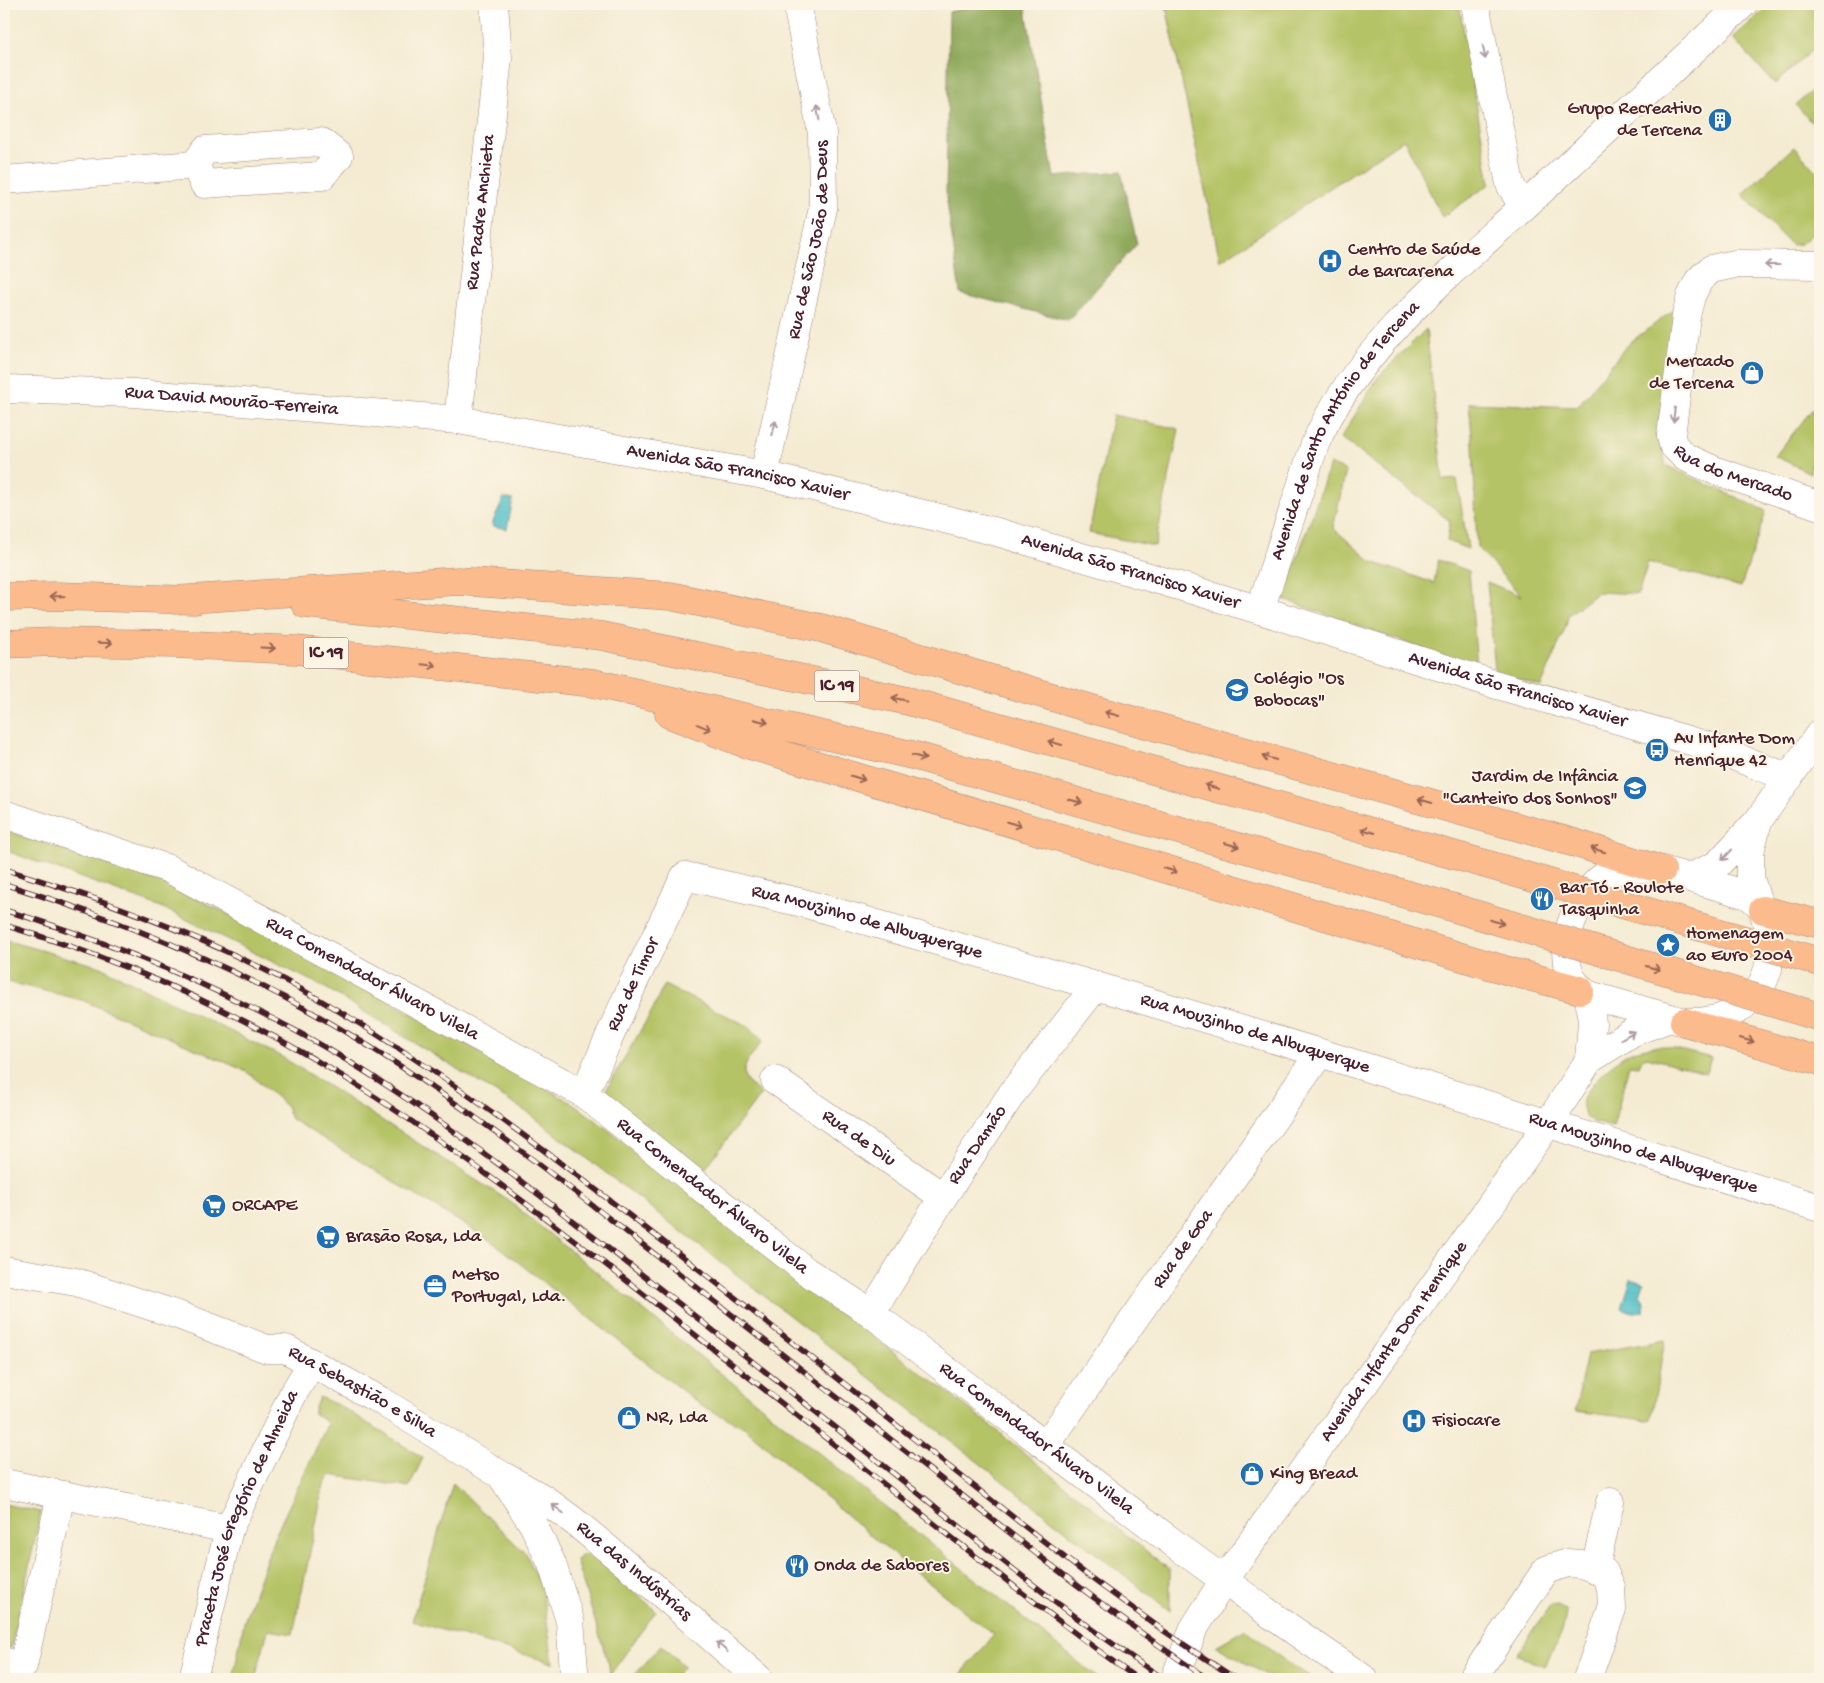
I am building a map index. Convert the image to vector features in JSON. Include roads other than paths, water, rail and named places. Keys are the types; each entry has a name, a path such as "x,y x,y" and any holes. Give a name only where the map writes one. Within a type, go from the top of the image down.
{"highway":[{"path":"176,600 458,581 670,596 821,628 1100,711 1575,843 1662,870"},
{"name":"IC 19","path":"4,597 55,596 298,604 602,636 908,701 1482,863 1820,962"},
{"name":"IC 19","path":"4,644 56,642 174,644 296,650 593,683 912,754 1451,907 1820,1017"},
{"path":"593,683 746,744 1584,992"},
{"path":"1760,907 1820,924"},
{"path":"1677,1020 1820,1061"}],"street":[{"name":"Rua Padre Anchieta","path":"458,420 498,58 494,4"},
{"name":"Rua de São João de Deus","path":"764,475 823,208 822,133 796,4"},
{"path":"1475,4 1510,184 1523,207"},
{"name":"Avenida de Santo António de Tercena","path":"1260,610 1315,444 1323,426 1359,370 1383,340 1442,281 1743,4"},
{"path":"4,180 195,165"},
{"name":"Rua do Mercado","path":"1820,265 1735,264 1711,269 1699,280 1691,296 1686,316 1671,436 1673,445 1685,457 1716,471 1820,506"},
{"name":"Rua David Mourão-Ferreira","path":"4,389 134,393 458,420"},
{"name":"Avenida São Francisco Xavier","path":"458,420 764,475 997,532 1260,610 1494,684 1708,746 1789,778"},
{"path":"1688,878 1717,864 1758,821 1817,743"},
{"name":"Rua Comendador Álvaro Vilela","path":"4,814 169,869 584,1094 806,1271 872,1313 1164,1536 1364,1679"},
{"path":"1758,821 1750,852 1750,878 1768,928 1770,949 1768,969 1762,985 1752,998 1739,1009 1721,1018 1701,1022 1677,1020 1584,992 1572,978 1567,961 1567,937 1573,917 1581,900 1605,876 1619,870 1641,868 1662,870 1748,895 1760,907"},
{"name":"Rua de Timor","path":"584,1094 632,986 685,876"},
{"name":"Rua Mouzinho de Albuquerque","path":"685,876 803,903 1096,986 1320,1053 1820,1208"},
{"name":"Rua Damão","path":"872,1313 943,1197 1013,1092 1096,986"},
{"name":"Avenida Infante Dom Henrique","path":"1584,992 1592,1023 1589,1060"},
{"name":"Avenida Infante Dom Henrique","path":"1175,1679 1193,1630 1224,1580 1548,1124 1589,1060 1633,1032 1677,1020"},
{"name":"Rua de Goa","path":"1046,1445 1320,1053"},
{"name":"Rua de Diu","path":"775,1080 943,1197"},
{"name":"Rua Sebastião e Silva","path":"4,1270 76,1282 178,1315 267,1349 286,1349 402,1413 501,1475 534,1524 552,1564 570,1621 574,1670 572,1679"},
{"name":"Praceta José Gregório de Almeida","path":"193,1679 229,1529 293,1394 312,1363"},
{"name":"Rua das Indústrias","path":"501,1475 544,1499 575,1522 654,1587 759,1679"},
{"path":"4,1483 229,1529"},
{"path":"4,1662 23,1666 60,1495"},
{"path":"1595,1569 1610,1502"},
{"path":"1472,1679 1546,1570 1567,1562 1581,1564 1604,1572 1611,1587 1612,1609 1588,1679"}],"water":[{"path":"503,498 513,500 507,529 492,526"},
{"path":"1631,1279 1644,1283 1640,1295 1644,1301 1643,1312 1635,1313 1622,1308"}],"railway":[{"path":"4,869 73,891 141,916 241,958 323,1002 421,1063 515,1129 607,1198 1091,1578 1164,1631 1236,1679"},
{"path":"4,884 84,910 162,940 238,974 313,1013 400,1066 484,1124 566,1185 1116,1615 1208,1679"},
{"path":"4,910 116,948 225,995 335,1053 411,1101 484,1153 632,1267 1038,1588 1100,1635 1164,1679"},
{"path":"4,925 102,958 197,998 289,1045 409,1119 562,1231 1017,1589 1138,1679"}],"place":[{"name":"Grupo Recreativo de Tercena","path":"1720,120"},
{"name":"Centro de Saúde de Barcarena","path":"1330,261"},
{"name":"Mercado de Tercena","path":"1752,373"},
{"name":"Colégio \"Os Bobocas\"","path":"1237,690"},
{"name":"Av Infante Dom Henrique 42","path":"1657,750"},
{"name":"Jardim de Infância \"Canteiro dos Sonhos\"","path":"1635,788"},
{"name":"Bar Tó - Roulote Tasquinha","path":"1542,899"},
{"name":"Homenagem ao Euro 2004","path":"1668,945"},
{"name":"ORCAPE","path":"214,1206"},
{"name":"Brasão Rosa, Lda","path":"328,1237"},
{"name":"Metso Portugal, Lda.","path":"435,1286"},
{"name":"NR, Lda","path":"629,1418"},
{"name":"Fisiocare","path":"1414,1421"},
{"name":"King Bread","path":"1252,1474"},
{"name":"Onda de Sabores","path":"797,1566"}]}
